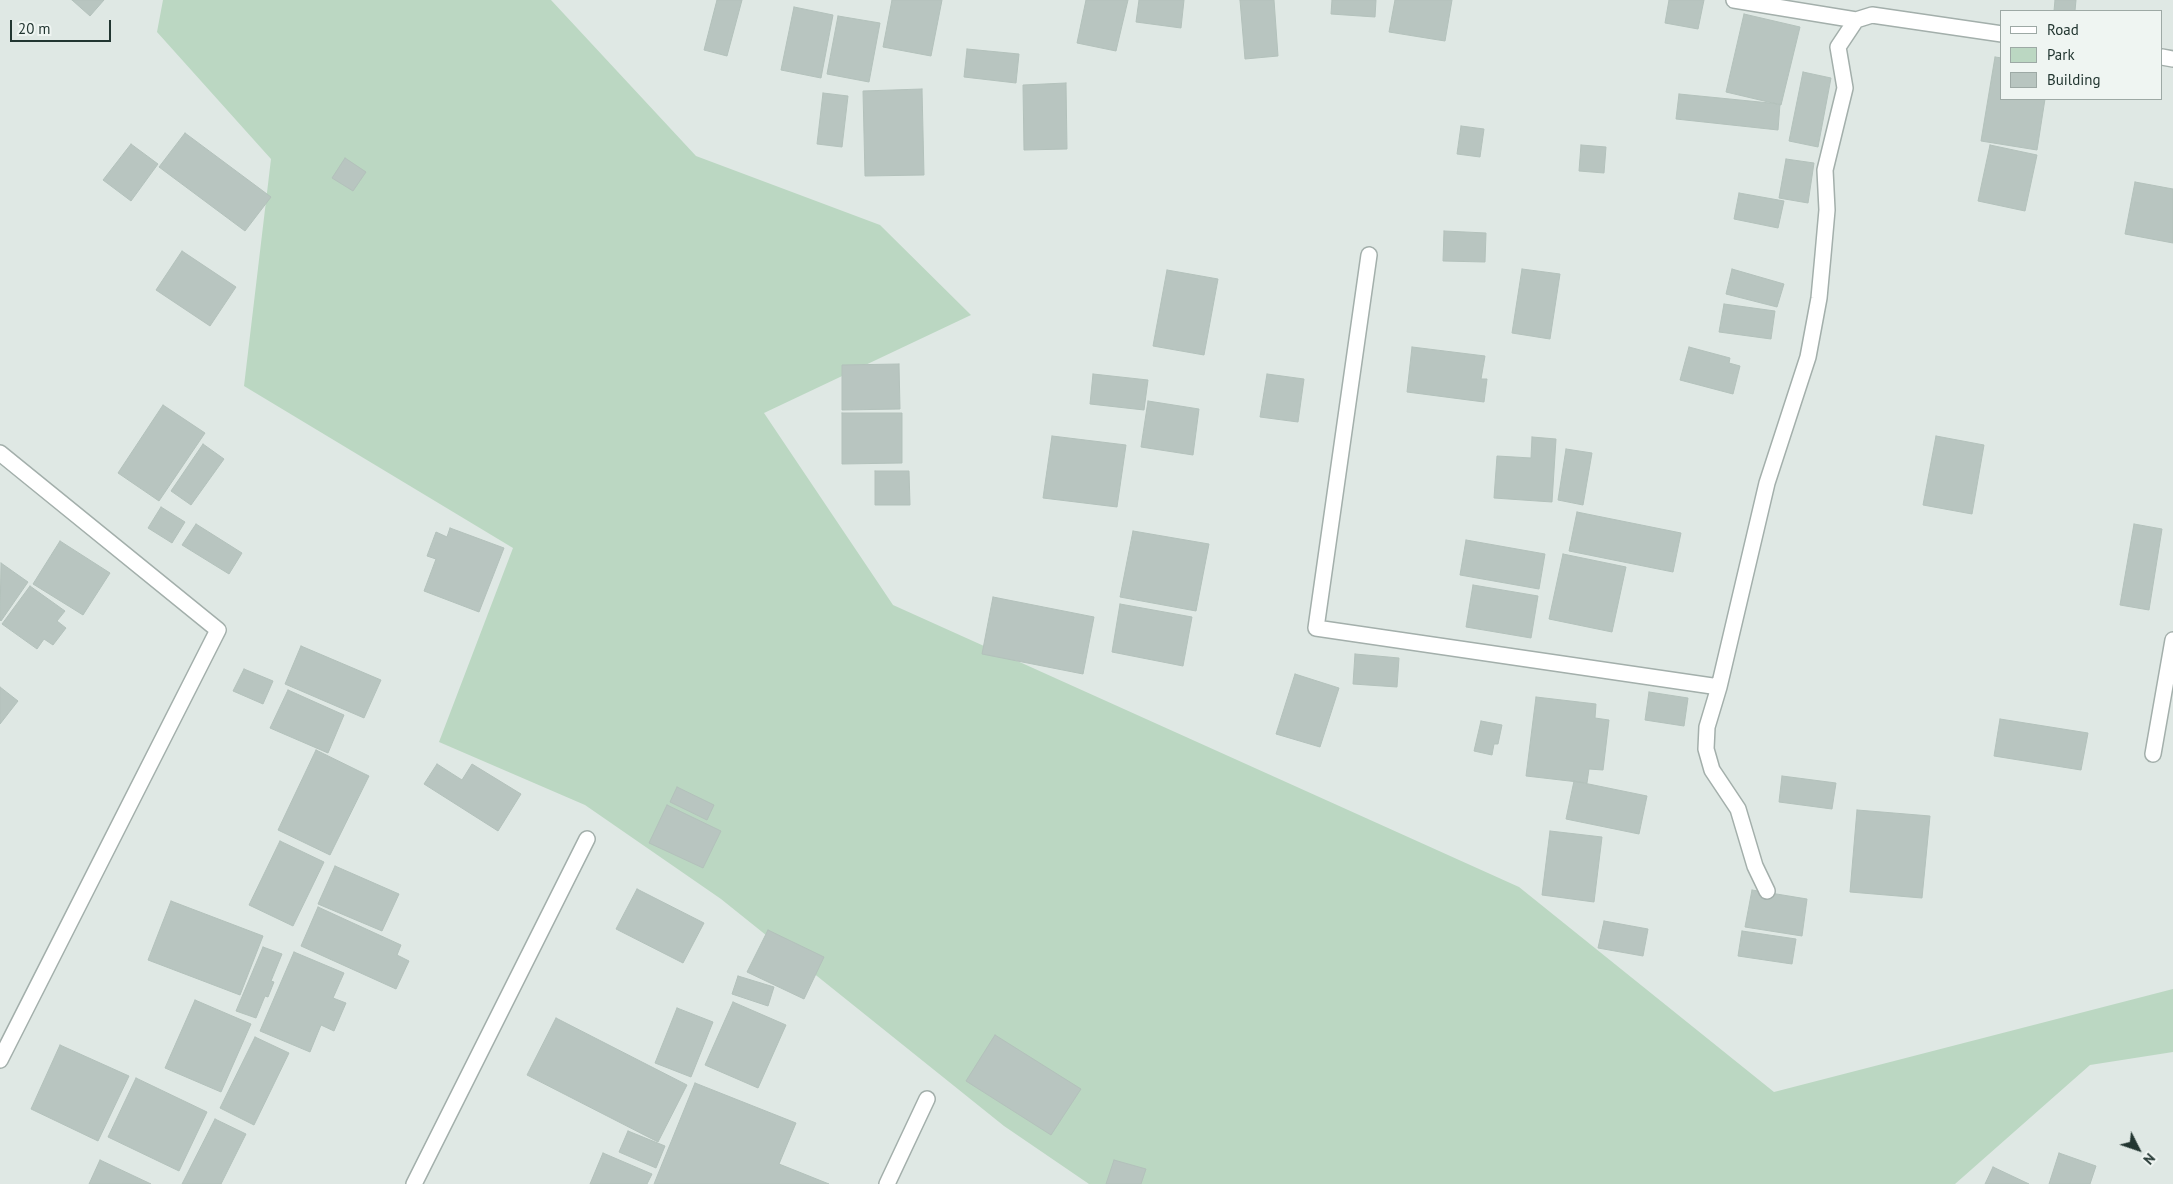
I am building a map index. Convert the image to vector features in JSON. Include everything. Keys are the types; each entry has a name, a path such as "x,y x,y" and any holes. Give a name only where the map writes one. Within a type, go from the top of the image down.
{"street":[{"path":"1734,0 1856,20 1872,15 2000,34"},
{"path":"1768,891 1755,866 1738,809 1712,770 1706,749 1707,727 1719,687 1767,483 1808,357 1819,298 1827,210 1826,170 1845,88 1838,47 1856,20"},
{"path":"1369,255 1316,628 1719,687"},
{"path":"0,453 218,630 0,1060"},
{"path":"2153,754 2173,640"},
{"path":"414,1184 587,839"},
{"path":"887,1184 927,1100"}],"green space":[{"path":"163,0 551,0 696,156 880,225 971,315 764,413 893,605 1519,887 1774,1092 2173,989 2173,1052 2090,1065 1955,1184 1089,1184 1004,1126 721,899 585,805 439,742 513,548 244,386 271,159 157,32"}],"building":[{"path":"72,0 104,0 90,16"},
{"path":"717,0 742,0 727,56 704,50"},
{"path":"892,0 942,0 931,56 883,47"},
{"path":"1086,0 1128,0 1116,51 1077,43"},
{"path":"1139,0 1184,0 1181,28 1136,22"},
{"path":"1240,0 1274,0 1278,56 1245,59"},
{"path":"1332,0 1376,0 1375,17 1331,14"},
{"path":"1395,0 1452,0 1445,41 1389,32"},
{"path":"1669,0 1704,0 1698,29 1665,23"},
{"path":"2055,0 2076,0 2075,10 2054,10"},
{"path":"794,7 833,15 821,78 781,70"},
{"path":"1744,14 1800,27 1781,105 1726,92"},
{"path":"838,16 880,23 869,82 827,74"},
{"path":"967,49 1019,54 1016,83 964,77"},
{"path":"1995,57 2000,58 2000,100 2045,100 2037,150 1981,141"},
{"path":"1803,72 1831,78 1818,147 1789,141"},
{"path":"1066,83 1067,149 1024,150 1023,85"},
{"path":"922,89 924,175 865,176 863,91"},
{"path":"823,93 848,96 842,147 817,144"},
{"path":"1679,94 1780,104 1778,130 1676,119"},
{"path":"1461,126 1484,129 1480,157 1457,154"},
{"path":"185,133 271,197 245,231 159,167"},
{"path":"131,144 158,164 131,201 103,180"},
{"path":"1581,145 1606,147 1604,173 1579,171"},
{"path":"1990,145 2037,155 2025,211 1978,201"},
{"path":"345,158 366,172 353,191 332,178"},
{"path":"1786,159 1814,163 1808,203 1779,198"},
{"path":"2135,182 2173,189 2173,243 2125,234"},
{"path":"1739,193 1784,201 1778,228 1734,219"},
{"path":"1444,231 1486,233 1485,262 1443,261"},
{"path":"182,251 236,287 210,326 156,290"},
{"path":"1522,269 1560,274 1550,339 1512,333"},
{"path":"1732,269 1784,284 1777,307 1726,294"},
{"path":"1167,270 1218,279 1204,355 1153,346"},
{"path":"1724,304 1775,311 1771,339 1719,332"},
{"path":"1412,347 1485,356 1481,379 1487,379 1484,402 1407,392"},
{"path":"1689,347 1730,358 1729,363 1740,366 1733,394 1680,380"},
{"path":"899,364 900,409 842,410 842,365"},
{"path":"1093,374 1148,380 1144,410 1090,404"},
{"path":"1267,374 1304,379 1298,422 1260,417"},
{"path":"1148,401 1199,409 1193,455 1141,447"},
{"path":"163,405 205,433 159,501 118,473"},
{"path":"842,413 902,413 902,463 842,464"},
{"path":"1052,436 1126,445 1117,507 1043,498"},
{"path":"1936,436 1984,445 1972,514 1923,505"},
{"path":"1532,437 1556,439 1552,502 1494,498 1497,456 1531,458"},
{"path":"203,444 224,459 191,505 171,491"},
{"path":"1566,449 1592,453 1583,505 1558,500"},
{"path":"875,471 909,471 910,505 875,505"},
{"path":"161,507 185,522 172,543 148,528"},
{"path":"1577,512 1681,533 1673,572 1569,551"},
{"path":"196,524 242,553 229,574 182,545"},
{"path":"2134,524 2162,529 2149,610 2120,605"},
{"path":"450,528 504,548 479,612 424,591 436,559 427,556 436,532 447,537"},
{"path":"1133,531 1209,544 1196,611 1120,597"},
{"path":"1466,540 1545,554 1539,589 1460,575"},
{"path":"60,541 110,573 83,615 33,584"},
{"path":"1563,554 1626,567 1612,632 1549,619"},
{"path":"1,563 28,582 1,621 0,620"},
{"path":"1473,585 1538,596 1531,638 1466,627"},
{"path":"30,586 65,611 57,621 66,628 53,645 44,639 37,649 2,624"},
{"path":"993,597 1094,617 1083,674 982,654"},
{"path":"1120,604 1192,617 1183,666 1112,652"},
{"path":"301,646 381,680 364,718 285,684"},
{"path":"1355,654 1399,658 1397,687 1353,684"},
{"path":"244,669 273,681 263,704 233,691"},
{"path":"1295,674 1339,688 1320,747 1276,734"},
{"path":"0,687 18,701 0,724"},
{"path":"288,690 344,715 328,753 270,728"},
{"path":"1649,692 1688,698 1684,726 1645,720"},
{"path":"1536,697 1596,704 1595,718 1609,720 1603,770 1589,769 1587,783 1526,776"},
{"path":"2000,719 2088,733 2081,770 1994,756"},
{"path":"1481,721 1502,725 1498,744 1494,744 1492,755 1474,751"},
{"path":"316,750 369,776 330,855 278,830"},
{"path":"437,764 462,780 472,764 521,794 498,831 424,784"},
{"path":"1782,776 1836,783 1832,809 1779,802"},
{"path":"1574,781 1647,796 1639,834 1566,819"},
{"path":"677,787 714,805 707,820 670,802"},
{"path":"667,805 721,831 703,868 649,843"},
{"path":"1857,810 1930,816 1922,898 1850,892"},
{"path":"1550,831 1602,837 1594,902 1542,895"},
{"path":"280,841 324,862 293,926 249,905"},
{"path":"335,866 399,894 382,931 318,904"},
{"path":"637,889 704,923 683,963 616,929"},
{"path":"1752,890 1807,899 1802,936 1745,927"},
{"path":"171,901 263,936 240,995 148,960"},
{"path":"318,907 401,945 397,955 409,961 396,989 301,946"},
{"path":"1604,921 1648,929 1643,956 1598,948"},
{"path":"768,930 824,957 804,999 747,972"},
{"path":"1742,931 1796,939 1792,964 1738,956"},
{"path":"263,947 282,954 271,981 274,982 268,997 265,996 256,1018 236,1011"},
{"path":"294,952 344,973 333,998 346,1003 334,1031 321,1025 310,1052 260,1031"},
{"path":"738,976 774,987 768,1006 732,994"},
{"path":"195,1000 251,1024 221,1092 165,1068"},
{"path":"733,1002 786,1025 758,1088 705,1065"},
{"path":"677,1008 713,1022 691,1077 655,1063"},
{"path":"556,1018 687,1085 658,1142 527,1075"},
{"path":"995,1035 1081,1089 1051,1135 966,1081"},
{"path":"255,1037 289,1053 254,1125 220,1108"},
{"path":"60,1045 129,1076 98,1141 31,1109"},
{"path":"136,1078 207,1112 179,1171 108,1137"},
{"path":"695,1083 796,1123 779,1164 829,1184 654,1184"},
{"path":"215,1119 246,1134 221,1184 182,1184"},
{"path":"628,1131 665,1146 656,1168 619,1152"},
{"path":"603,1153 652,1174 647,1184 590,1184"},
{"path":"2059,1153 2096,1166 2090,1184 2049,1184"},
{"path":"100,1160 151,1184 89,1184"},
{"path":"1114,1160 1146,1169 1141,1184 1106,1184"},
{"path":"1993,1167 2029,1184 1985,1184"}]}
